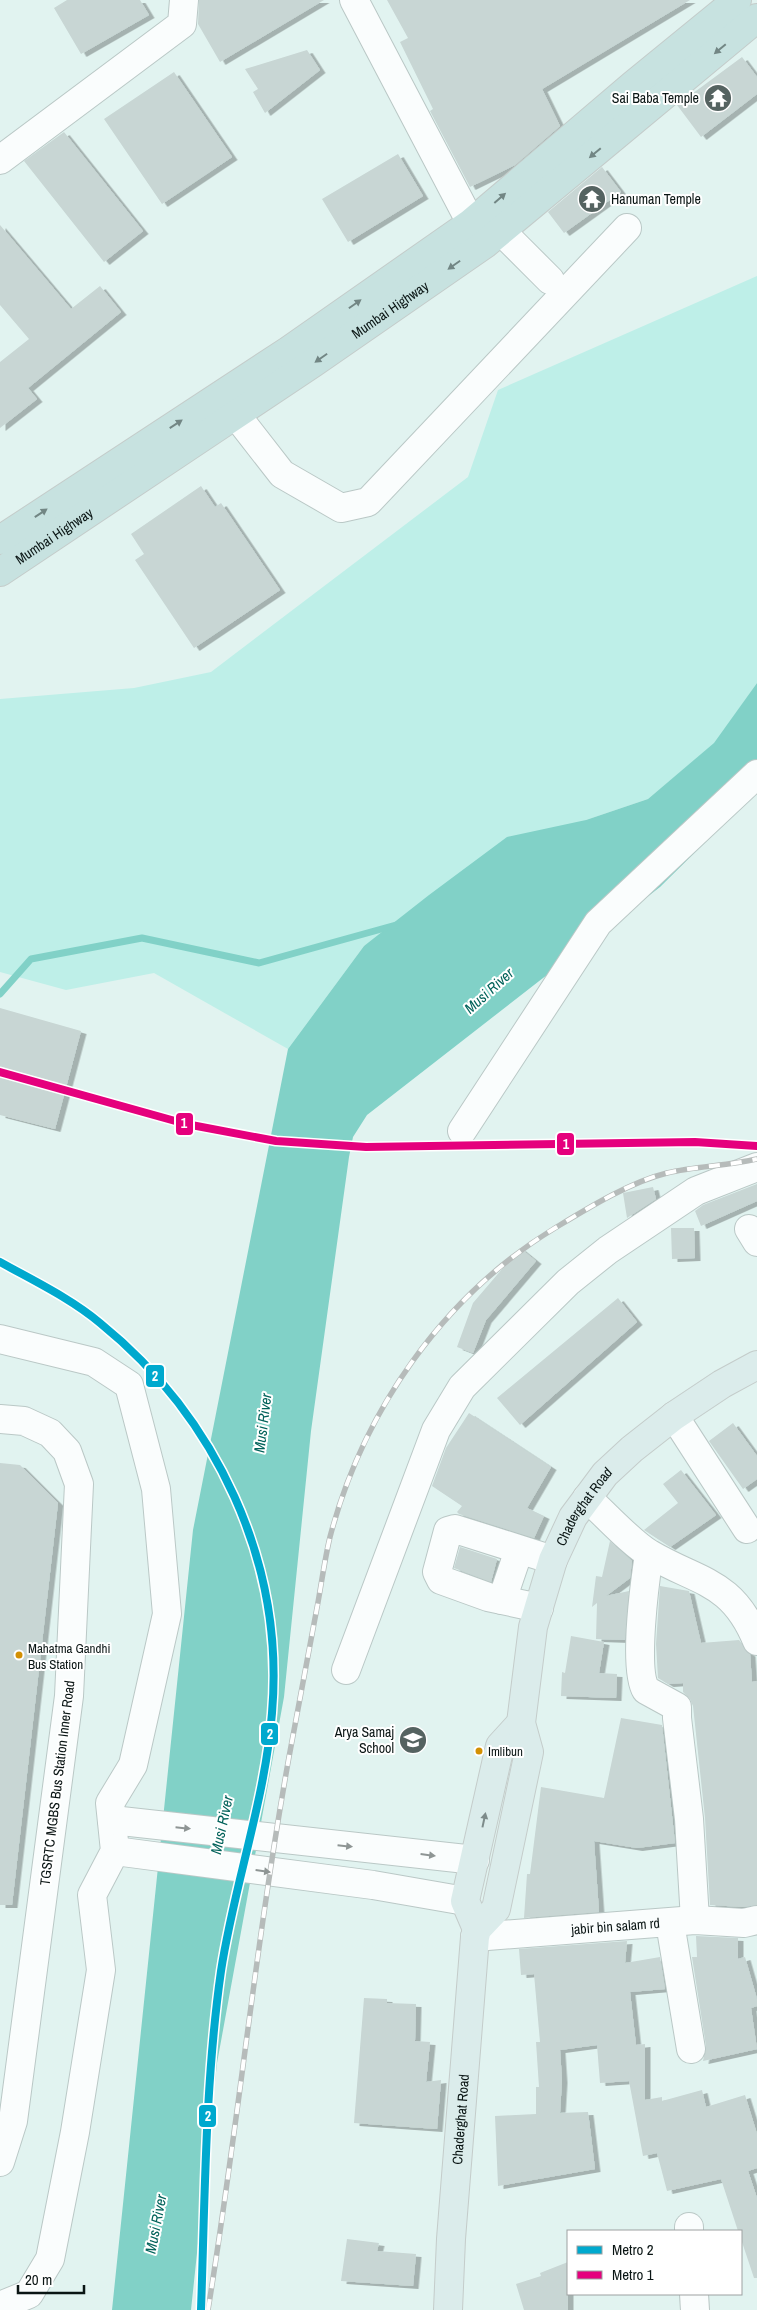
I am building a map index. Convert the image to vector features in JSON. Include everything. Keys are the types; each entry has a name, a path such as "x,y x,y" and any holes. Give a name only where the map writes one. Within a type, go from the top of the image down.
{"highway":[{"name":"Mumbai Highway","path":"0,540 288,351 486,233 729,2"},
{"name":"Mumbai Highway","path":"0,572 236,415 486,233 749,25"}],"main road":[{"name":"Chaderghat Road","path":"448,2310 451,2239 476,1933 496,1909 528,1758 529,1752 521,1723 533,1627 553,1560 574,1517 605,1474 632,1449 674,1416 722,1384 757,1365"},
{"path":"476,1933 465,1901 500,1746 521,1723"}],"street":[{"path":"0,160 182,24 184,0"},
{"path":"354,0 486,233 550,280"},
{"path":"729,2 749,25"},
{"path":"236,415 282,474 341,508 368,502 627,228"},
{"path":"462,1130 598,923 757,774"},
{"path":"346,1670 436,1430 462,1387 568,1282 608,1250 696,1191 757,1167"},
{"path":"0,1339 94,1362 130,1385 156,1489 167,1614 133,1765 110,1803 123,1822 121,1852 92,1895 101,1970 75,2132 50,2259 29,2294 0,2306"},
{"path":"674,1416 747,1528"},
{"name":"TGSRTC MGBS Bus Station Inner Road","path":"0,1419 24,1421 50,1432 67,1451 79,1484 69,1696 13,2121 0,2162"},
{"path":"587,1498 649,1554 715,1585 740,1609 757,1640"},
{"path":"539,1608 502,1600 441,1580 437,1572 448,1531 455,1529 553,1560"},
{"path":"502,1600 519,1550"},
{"path":"649,1554 642,1604 641,1677 646,1690 672,1702 677,1707 676,1718 689,1819 682,1921 691,2049"},
{"path":"123,1822 475,1860"},
{"path":"121,1852 372,1885 465,1901"},
{"name":"jabir bin salam rd","path":"476,1933 682,1921 744,1923 757,1920"},
{"path":"694,2295 695,2310"}],"shaded area":[{"path":"757,276 757,683 715,743 648,799 586,820 364,946 288,1049 154,973 66,990 0,972 0,699 134,688 211,672 468,477 498,390"}],"water":[{"name":"Musi River","path":"757,683 757,791 660,887 367,1115 353,1137 311,1431 284,1697 217,2063 191,2310 112,2310 193,1530 288,1049 364,946 429,895 507,837 586,820 648,799 714,743"}],"building":[{"path":"67,0 140,0 149,15 81,54 54,8"},
{"path":"199,0 324,0 220,62 198,24"},
{"path":"387,0 690,0 542,89 560,126 515,165 470,187 430,111 433,109 400,42 408,38"},
{"path":"307,50 320,70 265,113 253,92 258,89 245,69"},
{"path":"742,57 757,77 757,94 701,137 677,105"},
{"path":"174,72 232,157 162,204 104,119"},
{"path":"64,132 143,231 104,262 24,161"},
{"path":"398,154 423,196 348,242 322,199"},
{"path":"602,167 621,192 564,233 548,212"},
{"path":"0,225 71,309 100,286 121,312 28,388 37,399 0,428 0,362 29,339 0,305"},
{"path":"201,486 215,507 221,503 280,590 194,648 135,560 144,554 131,534"},
{"path":"0,1008 81,1031 55,1129 0,1115"},
{"path":"757,1184 757,1201 701,1226 695,1211 703,1205"},
{"path":"653,1187 656,1199 627,1218 623,1193"},
{"path":"671,1228 694,1228 695,1258 672,1259"},
{"path":"520,1248 536,1261 486,1320 473,1353 457,1347 473,1303"},
{"path":"618,1298 637,1322 520,1425 497,1398"},
{"path":"469,1413 551,1467 527,1508 544,1516 534,1538 459,1514 457,1512 462,1506 432,1486 446,1448"},
{"path":"733,1423 757,1456 757,1479 743,1489 709,1441"},
{"name":"Mahatma Gandhi Bus Station","path":"0,1463 20,1465 58,1503 12,1905 0,1905"},
{"path":"681,1470 716,1515 670,1547 644,1530 678,1503 663,1484"},
{"path":"610,1541 632,1561 630,1578 606,1596 629,1591 625,1640 596,1639 597,1603 592,1607 596,1576 602,1577"},
{"path":"460,1547 497,1559 491,1582 454,1568"},
{"path":"660,1586 689,1591 701,1643 739,1640 750,1654 752,1682 757,1681 757,1905 743,1907 710,1905 705,1818 693,1706 690,1699 683,1692 683,1683 668,1684 658,1678 656,1644"},
{"path":"571,1636 604,1642 599,1673 617,1674 616,1698 561,1696 562,1672 565,1673"},
{"path":"621,1718 662,1725 675,1843 637,1848 594,1841 599,1912 524,1918 527,1874 530,1874 541,1787 604,1798"},
{"path":"696,1936 738,1938 738,1959 745,1957 757,1999 757,2006 751,2008 757,2049 703,2061 706,2046 692,1957 697,1957"},
{"path":"627,1941 625,1963 660,1957 665,1989 630,1992 636,2045 645,2044 645,2100 662,2097 662,2101 702,2090 706,2107 745,2095 757,2134 757,2168 748,2171 757,2198 757,2278 754,2278 742,2242 742,2230 738,2230 721,2179 667,2191 657,2153 643,2156 629,2081 600,2083 597,2045 560,2050 562,2080 560,2113 588,2112 595,2169 498,2186 495,2116 536,2114 536,2087 539,2087 536,2042 540,2042 534,1974 521,1975 519,1949"},
{"path":"364,1998 387,1999 387,2003 416,2004 415,2041 430,2042 426,2082 441,2080 437,2129 354,2123"},
{"path":"347,2239 379,2243 377,2251 416,2254 413,2286 341,2281"},
{"path":"567,2262 568,2310 524,2310 516,2284 541,2276 540,2273"}],"waterway":[{"path":"0,994 31,959 142,938 259,963 396,925"}],"railway":[{"path":"208,2310 277,1826 289,1757 330,1537 345,1490 363,1445 386,1402 413,1361 443,1322 477,1287 515,1256 581,1212 610,1196 653,1177 678,1171 757,1159"}],"metro line":[{"name":"1","path":"0,1072 186,1124 276,1141 366,1147 695,1142 757,1146"},
{"name":"2","path":"0,1262 64,1298 100,1323 141,1361 178,1402 209,1448 234,1497 254,1548 267,1602 273,1657 272,1713 263,1778 233,1907 221,1971 216,2013 206,2140 201,2310"}],"place":[{"name":"Sai Baba Temple","path":"718,98"},
{"name":"Hanuman Temple","path":"592,199"},
{"name":"Mahatma Gandhi Bus Station","path":"19,1655"},
{"name":"Arya Samaj School","path":"413,1740"},
{"name":"Imlibun","path":"479,1751"}]}
